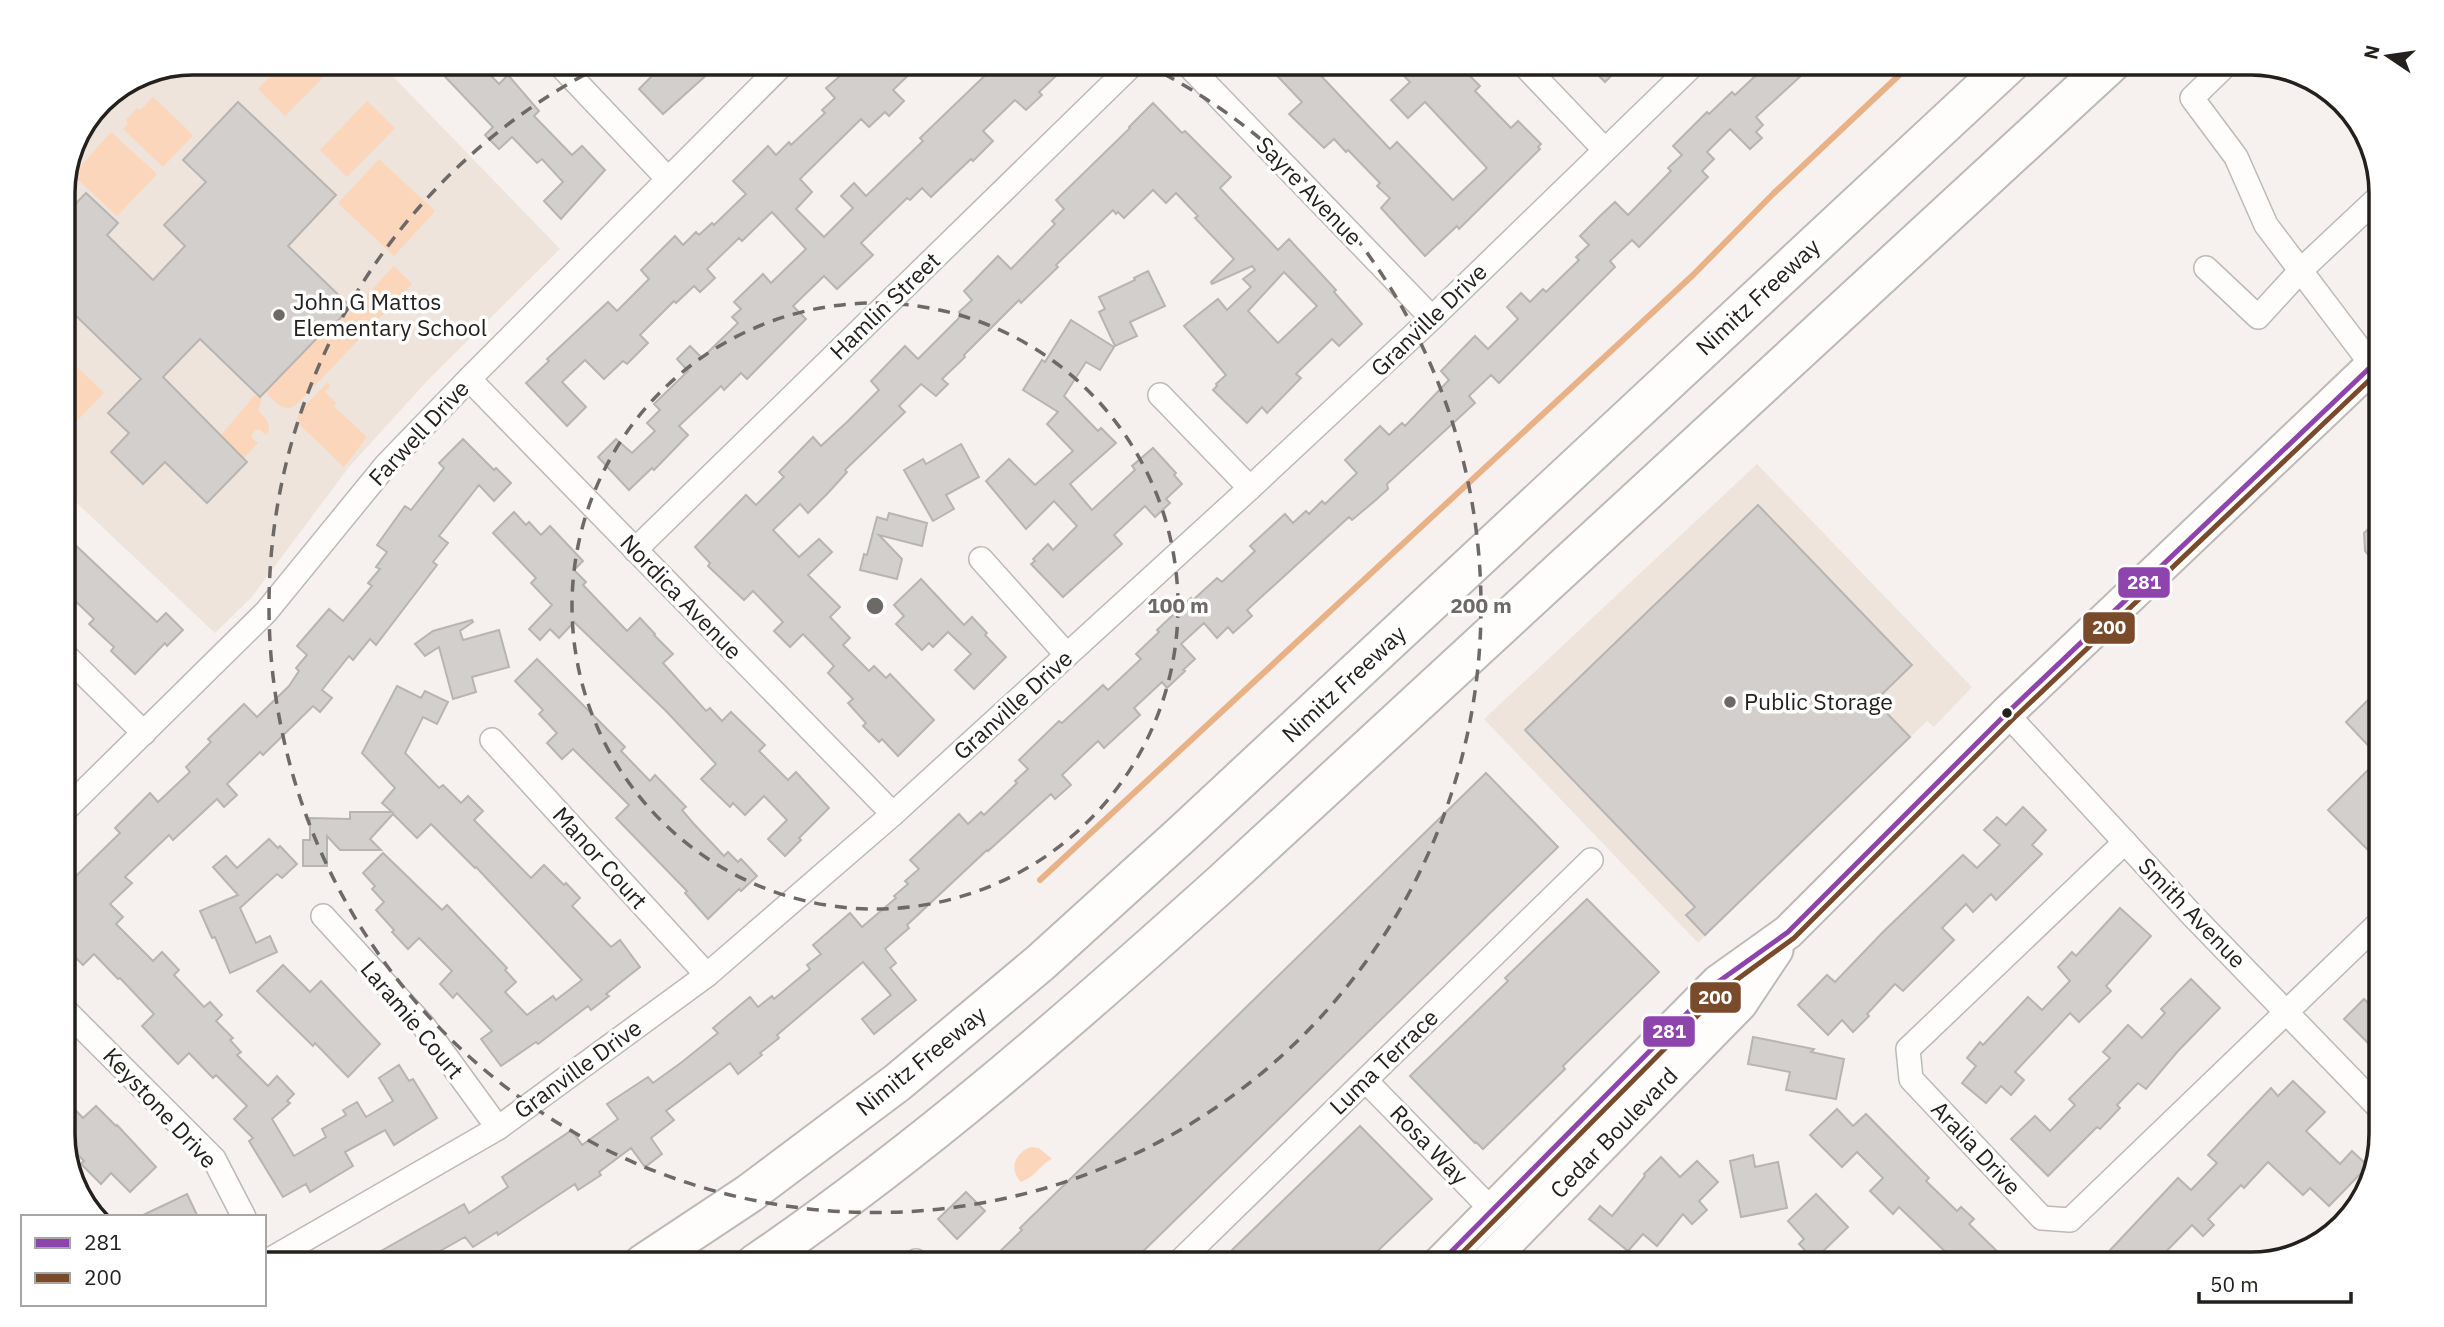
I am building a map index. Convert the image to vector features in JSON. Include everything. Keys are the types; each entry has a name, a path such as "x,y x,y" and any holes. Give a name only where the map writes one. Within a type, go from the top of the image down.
{"highway":[{"name":"Nimitz Freeway","path":"661,1252 750,1193 898,1082 1040,963 1997,75"},
{"path":"771,1252 937,1129 1083,1008 1233,874 2098,75"}],"main road":[{"name":"Cedar Boulevard","path":"1450,1252 1717,982 1788,932 2006,713 2368,368"},
{"name":"Cedar Boulevard","path":"1498,1252 1740,1004 1788,932"}],"street":[{"path":"569,75 668,179"},
{"name":"Farwell Drive","path":"76,798 266,612 386,465 772,75"},
{"name":"Hamlin Street","path":"635,550 1122,75"},
{"name":"Sayre Avenue","path":"1198,75 1432,318"},
{"path":"1533,75 1605,150"},
{"name":"Granville Drive","path":"279,1252 498,1128 707,975 893,814 1250,488 1432,318 1683,75"},
{"path":"2216,75 2192,98 2236,158 2266,225 2368,352"},
{"path":"2206,268 2258,317 2301,270 2368,207"},
{"name":"Nordica Avenue","path":"469,379 893,814"},
{"path":"1160,396 1250,488"},
{"path":"981,559 1067,655"},
{"path":"76,666 144,733"},
{"name":"Smith Avenue","path":"2006,713 2124,842 2369,1097"},
{"name":"Manor Court","path":"492,740 707,975"},
{"name":"Aralia Drive","path":"2124,842 1908,1049 1911,1079 2042,1219 2070,1220 2286,1010"},
{"name":"Luma Terrace","path":"1189,1252 1591,860"},
{"name":"Laramie Court","path":"323,916 423,1026 498,1128"},
{"path":"2286,1010 2369,932"},
{"name":"Keystone Drive","path":"76,1021 214,1159 243,1215"},
{"name":"Rosa Way","path":"1366,1081 1491,1209"}],"shaded area":[{"name":"John G Mattos Elementary School","path":"193,75 392,75 560,249 428,380 349,467 251,598 215,633 76,502 76,185 79,162 95,128 110,110 128,95 148,84"},
{"path":"271,75 325,75 285,116 258,89"},
{"path":"153,97 193,135 163,167 123,129 128,123 126,120 137,108 140,110"},
{"path":"367,101 395,128 347,177 320,150"},
{"path":"111,132 157,174 117,216 77,179 78,169"},
{"path":"379,159 435,211 394,256 338,203"},
{"path":"394,266 412,284 295,406 286,408 275,402 266,392 320,336 345,313 349,314"},
{"path":"76,366 104,393 76,422"},
{"path":"328,382 330,386 325,392 336,403 334,407 367,437 344,467 297,419 299,412"},
{"path":"255,395 262,399 258,410 269,428 266,435 260,430 254,430 251,437 258,443 244,458 221,435"},
{"name":"Public Storage","path":"1757,464 1972,687 1934,727 1927,721 1698,943 1484,719"},
{"path":"1031,1147 1039,1148 1052,1159 1021,1182 1015,1172 1015,1162 1021,1153"}],"building":[{"path":"443,75 490,75 499,84 508,75 539,111 534,116 572,155 582,146 605,170 561,219 544,201 563,182 542,159 537,163 512,137 499,149 485,135 493,127"},
{"path":"653,75 707,75 663,114 639,89"},
{"path":"841,75 909,75 893,90 904,101 889,116 885,112 869,127 861,119 800,179 812,192 796,209 824,237 853,208 841,196 854,183 866,196 923,141 920,138 986,75 1057,75 1039,92 1042,95 1026,110 1015,100 983,131 993,141 931,197 922,188 910,200 907,198 861,243 873,255 837,289 824,276 793,306 806,319 747,379 741,373 724,390 721,386 679,426 688,435 654,470 652,468 629,490 598,457 616,439 632,453 655,431 647,423 660,410 654,404 688,371 677,359 690,346 702,358 738,323 732,317 741,309 734,302 763,274 771,283 806,249 772,212 742,241 739,238 707,269 715,278 700,292 694,286 676,303 674,301 640,335 648,343 627,364 623,361 604,379 585,360 562,382 586,407 567,426 526,383 549,361 547,359 608,302 617,311 649,279 641,270 675,236 683,245 696,232 699,235 712,223 714,225 746,194 733,181 768,146 776,155 789,142 791,145 825,113 822,110 835,98 826,88"},
{"path":"1276,75 1320,75 1390,149 1397,142 1453,200 1487,168 1425,102 1408,118 1391,100 1410,82 1403,75 1469,75 1480,86 1475,91 1511,128 1518,121 1541,144 1538,147 1540,149 1459,229 1457,226 1425,256 1381,208 1390,198 1377,186 1380,183 1334,139 1324,148 1289,114 1302,102"},
{"path":"1598,75 1612,75 1605,82"},
{"path":"1756,75 1802,75 1756,117 1763,125 1756,132 1762,138 1750,149 1730,129 1707,152 1714,159 1702,171 1708,177 1639,247 1632,240 1610,261 1615,267 1499,383 1491,375 1469,396 1475,403 1387,484 1388,489 1377,499 1352,520 1349,517 1247,610 1252,616 1233,633 1228,627 1217,638 1204,623 1181,644 1195,659 1183,670 1185,671 1167,688 1162,682 1134,708 1140,715 1104,748 1098,741 1062,775 1071,785 1055,799 1051,794 907,925 909,928 885,949 896,963 890,968 916,1000 874,1034 862,1019 891,995 863,962 777,1035 779,1038 760,1053 762,1055 738,1074 730,1063 666,1111 674,1120 651,1138 662,1154 645,1167 631,1148 599,1172 601,1175 578,1190 575,1184 498,1235 497,1232 473,1247 465,1237 438,1252 379,1252 464,1204 469,1213 508,1187 502,1177 572,1130 582,1145 618,1119 607,1104 648,1077 653,1083 682,1062 718,1033 713,1028 750,997 758,1007 772,996 774,999 810,969 807,965 821,954 813,945 850,913 862,927 896,898 894,896 908,884 905,881 919,869 910,860 959,814 968,824 981,812 984,815 1028,769 1019,760 1059,721 1062,723 1103,685 1108,690 1141,659 1136,654 1159,632 1157,630 1217,578 1222,582 1255,551 1250,546 1285,514 1293,523 1306,511 1309,514 1322,501 1325,504 1357,473 1345,460 1380,426 1389,435 1402,423 1405,426 1449,380 1441,371 1475,336 1488,349 1518,319 1507,307 1521,293 1530,302 1543,289 1546,292 1579,260 1576,257 1589,245 1580,236 1615,202 1628,215 1671,171 1668,168 1682,155 1673,146 1707,112 1709,114 1732,92 1735,95"},
{"path":"238,102 336,195 288,246 351,307 260,397 200,339 163,377 247,462 207,503 165,462 143,484 111,452 129,433 108,413 141,379 76,316 76,203 86,193 118,223 107,235 153,280 185,246 164,225 206,182 183,160"},
{"path":"1153,103 1231,177 1220,188 1278,250 1289,239 1336,290 1334,292 1362,324 1339,346 1332,339 1296,374 1301,378 1267,413 1262,407 1247,423 1213,390 1226,375 1184,326 1218,299 1227,310 1251,287 1243,279 1255,270 1252,266 1212,284 1234,259 1195,218 1198,216 1176,193 1166,203 1153,190 1124,218 1113,210 1056,265 1058,267 1021,303 1019,300 964,355 942,379 948,384 936,396 921,384 899,406 905,412 845,470 847,472 808,513 800,504 773,530 799,557 819,539 832,552 808,575 840,607 830,617 850,638 843,645 869,671 874,666 886,678 890,674 934,720 898,756 882,739 879,742 863,726 866,723 848,703 853,699 828,673 834,666 803,634 790,647 774,631 783,622 753,591 744,600 708,566 710,563 695,547 746,495 756,505 784,477 779,472 813,437 821,446 848,421 879,390 871,381 905,346 918,359 962,315 959,312 972,300 964,291 998,256 1011,269 1055,224 1052,221 1064,209 1056,200","holes":["1284,272 1317,306 1278,343 1248,311"]},
{"path":"1148,271 1165,306 1130,322 1137,336 1115,346 1099,312 1105,309 1099,297"},
{"path":"1071,320 1114,347 1100,370 1086,362 1064,396 1098,431 1101,428 1116,443 1070,484 1092,510 1135,470 1132,466 1153,448 1176,473 1174,475 1182,484 1166,499 1170,503 1155,517 1145,506 1114,535 1122,544 1063,597 1031,564 1048,544 1053,550 1077,526 1054,501 1026,529 986,481 1009,459 1035,485 1073,451 1047,424 1058,412 1023,390 1042,360 1045,362"},
{"path":"463,439 511,483 494,501 479,485 439,536 448,543 433,562 437,565 376,645 370,639 353,660 349,656 322,690 332,698 320,712 313,706 263,755 260,752 227,784 237,795 224,807 217,799 173,840 169,835 125,877 132,883 110,904 123,917 116,924 153,961 162,952 179,970 174,975 204,1007 210,1002 222,1015 216,1021 233,1038 230,1040 241,1052 237,1055 268,1086 277,1076 294,1094 287,1101 290,1103 272,1119 294,1156 326,1137 322,1129 346,1115 343,1110 357,1102 366,1117 393,1101 379,1078 399,1065 409,1081 413,1079 437,1118 394,1145 385,1130 345,1152 353,1166 310,1192 306,1184 283,1197 249,1141 253,1138 234,1119 247,1106 216,1075 213,1078 189,1053 178,1064 142,1026 154,1014 94,954 83,965 76,958 76,876 120,833 115,828 150,793 158,802 190,772 186,767 211,742 208,739 244,704 257,717 289,686 299,671 296,668 307,655 297,646 329,609 343,621 372,586 368,583 380,569 376,567 387,552 377,545 405,506 411,510 444,468 439,463"},
{"path":"961,444 979,477 946,495 954,509 933,521 904,470 923,459 926,464"},
{"name":"Public Storage","path":"1758,505 1912,665 1875,701 1910,737 1705,935 1686,915 1695,907 1525,730"},
{"path":"514,512 526,525 529,522 541,535 550,526 583,561 574,570 586,582 583,585 627,631 640,618 673,654 663,663 706,711 710,708 722,721 731,712 765,745 759,751 788,780 796,772 829,808 785,856 768,839 787,820 764,796 745,815 733,803 730,807 701,779 716,764 666,711 574,622 559,638 550,629 540,640 529,629 552,605 531,583 536,578 493,533"},
{"path":"889,513 927,523 922,546 879,535 902,559 897,579 860,570 877,517 887,520"},
{"path":"2368,529 2368,555 2365,551 2364,533"},
{"path":"76,546 157,622 166,613 183,630 167,646 165,643 135,674 111,651 114,647 89,624 94,619 76,602"},
{"path":"921,579 964,625 972,617 1006,657 974,689 955,670 971,654 948,632 933,647 929,643 922,650 896,624 904,616 894,605"},
{"path":"472,620 473,622 460,631 463,640 499,630 509,667 472,677 476,692 453,699 439,647 425,656 415,644 433,631"},
{"path":"537,659 625,747 621,751 650,781 655,775 686,807 682,810 724,856 728,852 738,862 741,859 757,876 741,891 739,889 708,919 685,893 687,891 616,818 629,805 573,749 562,759 547,743 557,733 539,714 543,710 515,681"},
{"path":"397,686 421,698 425,691 448,702 437,724 423,717 405,753 439,788 443,785 461,803 468,796 483,811 474,820 531,878 544,865 564,885 566,883 580,898 572,906 611,947 620,940 640,967 606,994 609,996 591,1010 588,1006 538,1044 536,1042 501,1066 481,1039 492,1031 457,993 453,998 440,984 452,971 419,938 408,949 392,932 394,930 376,910 384,902 363,873 383,853 442,910 447,905 507,968 505,970 516,982 505,992 527,1015 553,996 556,1000 582,980 476,867 431,824 417,838 393,814 370,839 381,850 340,850 327,836 327,866 303,866 303,840 310,840 310,818 350,819 350,812 392,812 382,803 395,788 362,753"},
{"path":"2369,699 2369,746 2346,722"},
{"path":"2369,769 2369,851 2328,810"},
{"path":"1486,773 1558,847 1142,1252 999,1252 1022,1230 1020,1228"},
{"path":"2023,807 2046,830 2032,845 2042,854 1996,900 1991,894 1973,912 1966,904 1942,928 1954,940 1903,991 1895,984 1853,1032 1842,1020 1828,1035 1798,1005 1827,975 1835,982 1963,855 1977,868 2000,845 1984,830 1997,817 2006,825"},
{"path":"269,839 278,848 280,846 297,864 282,878 277,874 240,908 256,943 270,936 277,952 230,973 215,937 212,938 200,911 238,895 213,867 226,856 237,868"},
{"path":"1587,899 1659,972 1483,1149 1410,1076 1508,981 1505,978"},
{"path":"2120,908 2151,936 2106,986 2111,991 2079,1022 2070,1013 2015,1072 2024,1080 2011,1095 2001,1086 1986,1103 1962,1083 1976,1066 1967,1058 1980,1042 1983,1045 2028,997 2042,1010 2070,981 2058,967 2072,952 2076,956"},
{"path":"283,965 310,992 321,981 380,1044 348,1077 257,991"},
{"path":"2191,979 2220,1008 2146,1089 2138,1083 2117,1105 2120,1108 2100,1129 2097,1127 2048,1176 2011,1139 2035,1116 2050,1131 2075,1105 2069,1099 2110,1058 2103,1052 2128,1025 2142,1038 2165,1013 2161,1009"},
{"path":"2364,999 2369,1004 2369,1044 2344,1019"},
{"path":"1753,1037 1814,1049 1811,1052 1844,1059 1836,1099 1786,1090 1790,1072 1748,1064"},
{"path":"2293,1081 2325,1112 2306,1131 2340,1164 2352,1151 2365,1163 2362,1172 2329,1206 2310,1188 2303,1195 2268,1162 2244,1188 2241,1185 2208,1219 2214,1225 2203,1236 2192,1225 2166,1252 2108,1252 2178,1178 2191,1190 2217,1163 2208,1155 2271,1088 2278,1096"},
{"path":"96,1106 156,1167 130,1192 111,1173 101,1184 81,1164 84,1161 78,1155 76,1111 83,1118"},
{"path":"1837,1109 1853,1126 1866,1114 1929,1178 1926,1181 1957,1211 1961,1207 1974,1219 1969,1224 1998,1252 1946,1252 1899,1207 1893,1214 1870,1191 1883,1178 1857,1152 1842,1167 1810,1135"},
{"path":"1360,1126 1432,1199 1377,1252 1232,1250"},
{"path":"1753,1155 1755,1167 1778,1162 1787,1208 1741,1217 1730,1161"},
{"path":"1661,1157 1680,1177 1697,1161 1718,1182 1699,1201 1707,1210 1692,1224 1683,1214 1657,1246 1643,1234 1628,1251 1589,1219 1600,1206 1612,1216 1644,1174"},
{"path":"966,1192 985,1211 957,1239 938,1219"},
{"path":"187,1194 197,1215 143,1215"},
{"path":"1816,1194 1848,1227 1822,1252 1806,1252 1799,1244 1804,1239 1788,1221"}],"waterway":[{"path":"1040,880 1693,275 1773,194 1899,75"}],"transit line":[{"name":"281","path":"1451,1252 1718,982 1788,932 2007,713 2368,369"},
{"name":"200","path":"1463,1252 1724,989 1794,938 2013,719 2368,381"}],"place":[{"name":"John G Mattos Elementary School","path":"279,315"},
{"name":"Public Storage","path":"1730,702"}]}
